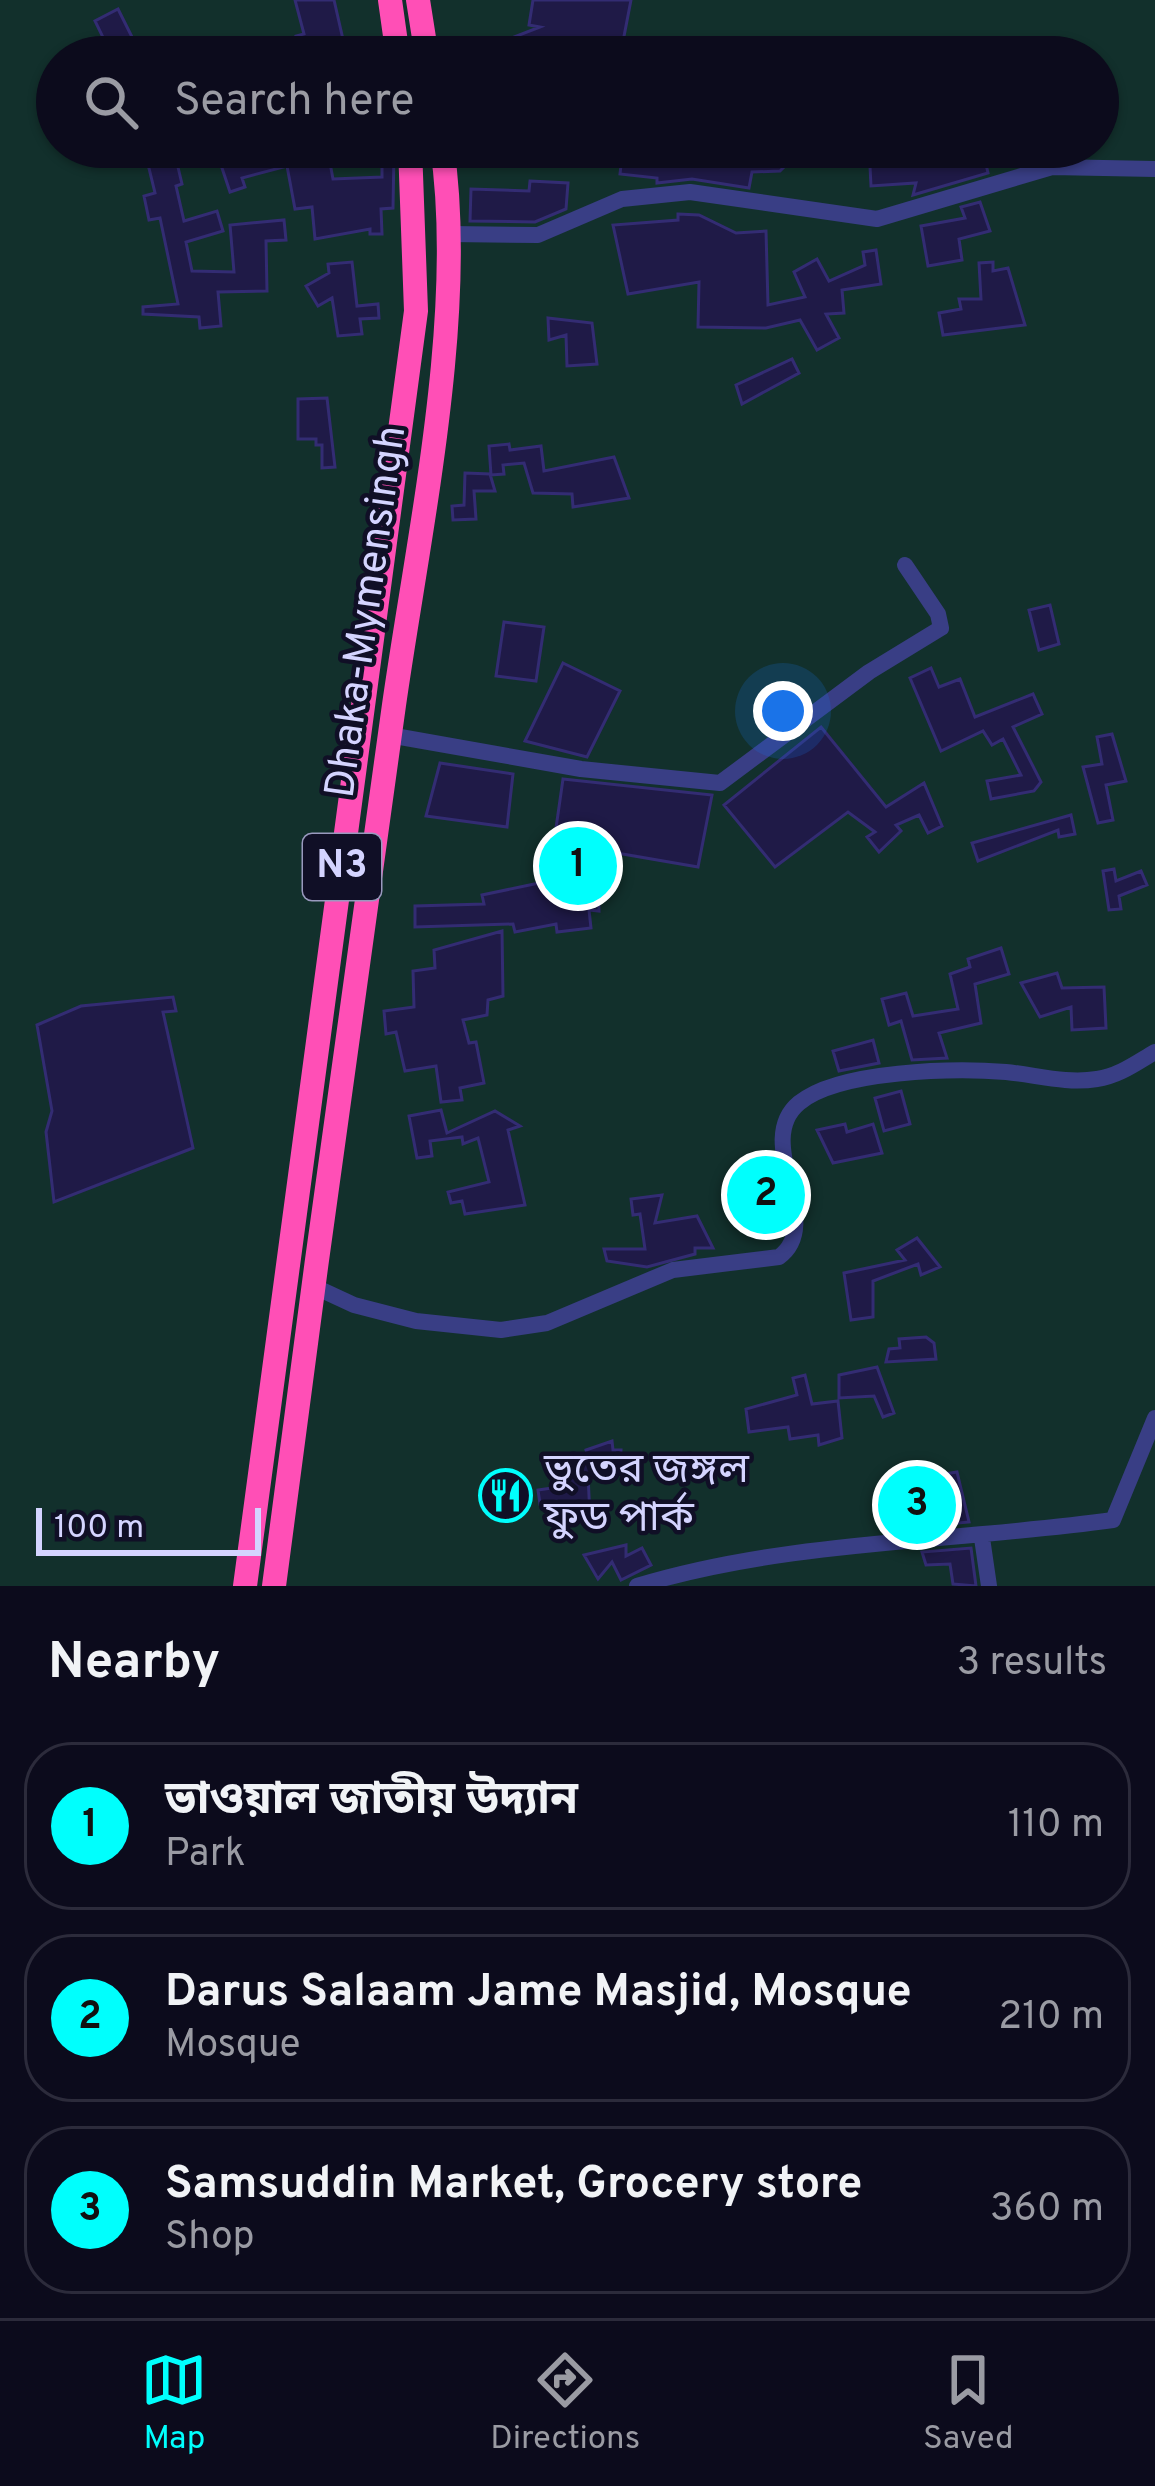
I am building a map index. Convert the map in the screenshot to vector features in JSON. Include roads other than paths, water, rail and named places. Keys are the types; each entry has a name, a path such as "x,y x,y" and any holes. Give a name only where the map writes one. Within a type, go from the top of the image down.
{"highway":[{"path":"390,0 395,36"},
{"path":"418,0 424,36"},
{"name":"Dhaka-Mymensingh","path":"245,1586 416,311 411,168"},
{"name":"Dhaka-Mymensingh","path":"274,1586 435,416 450,234 444,168"}],"street":[{"path":"450,234 538,235 622,200 690,192 878,219 1049,168"},
{"path":"1104,168 1155,169"},
{"path":"389,735 581,769 720,783 869,672 941,628 938,614 905,565"},
{"path":"313,1286 354,1305 461,1329 547,1324 673,1270 779,1257 790,1249 796,1232 784,1161 785,1126 797,1104 810,1096 893,1075 975,1071 1072,1082 1098,1079 1118,1074 1155,1052"},
{"path":"637,1586 756,1558 982,1538 1113,1520 1155,1418"},
{"path":"982,1538 989,1586"}],"place":[{"name":"ভাওয়াল জাতীয় উদ্যান","path":"578,866"},
{"name":"Darus Salaam Jame Masjid, Mosque","path":"766,1195"},
{"name":"ভুতের জঙ্গল ফুড পার্ক","path":"505,1495"},
{"name":"Samsuddin Market, Grocery store","path":"917,1505"}]}
